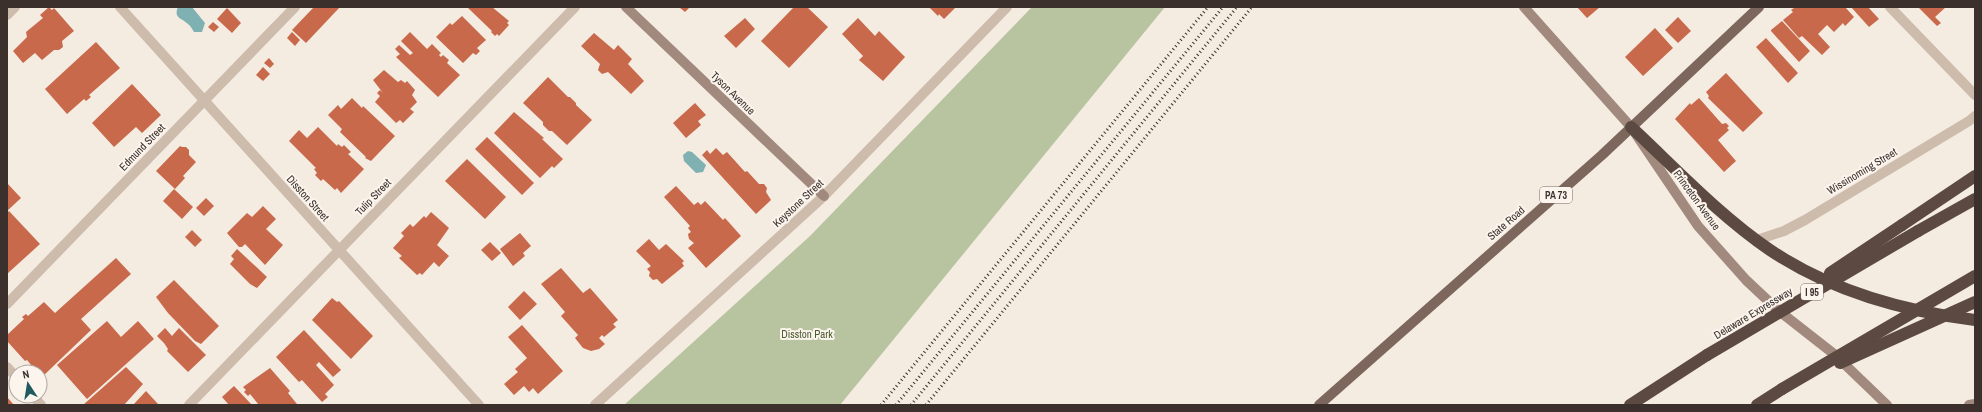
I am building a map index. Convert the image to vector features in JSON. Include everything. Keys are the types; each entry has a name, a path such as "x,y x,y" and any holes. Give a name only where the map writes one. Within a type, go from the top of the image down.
{"highway":[{"path":"1631,127 1714,206 1758,240 1803,269 1844,289 1884,303 1940,316 1975,320"},
{"path":"1707,355 1975,176"},
{"name":"Delaware Expressway","path":"1630,405 1707,355 1975,199"},
{"path":"1756,405 1975,276"},
{"path":"1782,390 1975,302"}],"main road":[{"name":"Tyson Avenue","path":"626,7 824,196"},
{"name":"Princeton Avenue","path":"1524,7 1631,127 1698,226 1746,280 1779,311 1834,354 1887,405"},
{"name":"State Road","path":"1319,405 1602,155 1759,7"},
{"name":"PA 73","path":"1329,405 1351,377"},
{"path":"1969,405 1975,404"}],"street":[{"path":"7,15 15,7"},
{"name":"Disston Street","path":"120,7 479,405"},
{"name":"Edmund Street","path":"7,304 295,7"},
{"name":"Tulip Street","path":"189,405 575,7"},
{"name":"Keystone Street","path":"595,405 824,196 1007,7"},
{"path":"1890,7 1975,95"},
{"name":"Wissinoming Street","path":"1758,240 1784,231 1805,220 1975,116"}],"green space":[{"name":"Disston Park","path":"1032,7 1165,7 840,405 624,405 810,236"}],"water":[{"path":"178,7 192,7 205,23 202,32 194,32 189,25 177,16"},
{"path":"688,151 692,152 706,165 703,172 696,173 684,161 683,155"}],"building":[{"path":"49,7 52,10 54,8 74,31 62,41 63,47 59,50 54,50 42,60 35,53 23,63 13,51 27,37 26,32 43,18 40,15"},
{"path":"314,7 340,7 306,43 292,30"},
{"path":"467,7 492,7 509,21 507,23 509,25 499,36 497,34 495,36 491,32 492,31"},
{"path":"679,7 690,7 685,12"},
{"path":"794,7 807,7 828,27 789,68 761,41"},
{"path":"929,7 956,7 944,19 939,14 938,16"},
{"path":"1577,7 1600,7 1587,18"},
{"path":"1795,7 1845,7 1854,17 1845,26 1843,23 1834,32 1827,25 1818,34 1830,47 1822,55 1802,36 1799,38 1783,20 1793,12 1791,10 1797,8"},
{"path":"1851,7 1868,7 1879,19 1869,27"},
{"path":"1918,7 1946,7 1935,17 1941,23 1937,26"},
{"path":"227,8 241,23 232,33 217,19"},
{"path":"462,16 486,40 477,48 480,51 476,55 473,53 463,63 436,37 450,23 452,25"},
{"path":"1678,17 1691,31 1678,43 1665,30"},
{"path":"745,18 755,29 736,48 724,36"},
{"path":"858,18 875,36 879,31 905,57 883,81 859,60 863,56 842,34"},
{"path":"1782,21 1810,51 1799,62 1771,31"},
{"path":"213,22 219,27 214,32 208,27"},
{"path":"1655,28 1673,48 1643,76 1625,57"},
{"path":"292,32 300,40 295,46 287,38"},
{"path":"410,32 427,49 432,44 441,53 439,55 441,57 443,55 449,60 447,63 460,75 438,97 396,57 400,54 395,49 399,45 410,55 413,53 401,41"},
{"path":"594,33 614,50 618,45 632,59 628,64 644,81 631,94 608,72 602,74 598,70 600,64 581,46"},
{"path":"1766,38 1798,73 1788,83 1756,47"},
{"path":"96,42 120,68 89,95 91,97 86,101 84,99 67,114 45,89"},
{"path":"269,58 274,64 270,68 264,63"},
{"path":"263,67 270,74 263,81 256,75"},
{"path":"384,70 398,82 401,80 405,83 407,81 415,90 412,95 417,102 410,109 414,112 403,123 400,120 396,123 375,102 380,96 377,93 380,90 383,93 373,80"},
{"path":"1726,73 1763,113 1743,132 1708,98 1709,96 1706,92"},
{"path":"548,77 592,120 567,145 552,131 549,131 543,125 543,122 523,103"},
{"path":"132,84 161,115 142,133 136,127 114,147 92,123"},
{"path":"352,98 362,108 363,106 395,136 371,161 365,158 366,157 340,132 342,129 328,115 338,105 341,109"},
{"path":"1699,98 1722,124 1726,123 1729,126 1727,128 1729,130 1718,140 1736,161 1724,172 1675,119 1690,103 1691,105"},
{"path":"695,103 706,115 698,121 701,125 686,138 673,123"},
{"path":"514,112 544,138 542,139 563,159 554,168 552,166 540,178 494,133"},
{"path":"318,127 337,146 338,144 342,147 344,145 351,152 348,154 364,169 341,193 337,188 335,190 323,179 321,181 315,175 317,173 314,169 316,168 289,141 299,130 307,138"},
{"path":"487,137 534,183 522,195 475,149"},
{"path":"180,146 186,147 189,150 189,155 196,162 183,176 185,178 175,189 156,171"},
{"path":"716,148 723,155 727,152 745,172 747,171 759,184 764,184 767,188 766,192 771,200 756,214 702,155 707,150 710,154"},
{"path":"467,159 506,197 485,219 445,181"},
{"path":"7,183 21,198 7,211"},
{"path":"676,186 694,205 698,202 701,205 705,201 723,220 725,218 741,236 706,268 688,248 694,243 689,239 688,234 691,232 688,228 690,226 664,197"},
{"path":"174,189 193,207 182,219 163,201"},
{"path":"206,198 214,206 204,216 196,208"},
{"path":"263,206 276,219 266,229 283,245 265,265 245,244 242,247 239,247 227,233 247,213 252,217"},
{"path":"9,211 40,244 7,274 7,213"},
{"path":"431,212 449,228 437,245 449,256 439,267 434,262 422,275 420,273 417,275 399,258 402,256 393,248 404,236 401,233 410,224 413,227 424,216 426,218"},
{"path":"192,230 202,240 195,247 185,237"},
{"path":"520,233 531,246 523,253 525,256 513,266 500,249"},
{"path":"649,239 659,250 666,244 684,261 682,263 684,266 662,284 657,279 653,280 649,276 650,272 647,269 651,266 636,251"},
{"path":"490,242 501,253 492,261 481,250"},
{"path":"237,249 267,277 257,288 250,284 230,264 234,259 231,256"},
{"path":"116,258 131,274 81,319 91,330 48,371 48,364 30,364 27,360 25,361 7,341 7,335 24,319 22,317 26,314 28,316 44,302 55,313"},
{"path":"561,268 583,293 590,288 618,320 613,324 616,327 604,337 602,335 599,338 605,344 599,349 591,351 583,348 575,338 578,335 561,316 565,312 541,284"},
{"path":"174,280 219,326 201,344 195,341 168,313 156,297"},
{"path":"524,291 537,304 520,320 508,307"},
{"path":"332,298 337,302 339,301 373,336 351,359 312,320"},
{"path":"107,321 121,337 138,321 154,339 87,399 57,365"},
{"path":"522,325 563,371 538,394 533,388 529,392 524,386 514,395 504,384 518,372 515,369 527,358 508,337"},
{"path":"165,328 172,336 179,328 206,355 188,372 167,351 168,349 164,343 157,336"},
{"path":"304,330 341,370 333,377 319,362 316,365 334,385 325,394 328,397 322,402 302,380 299,382 276,357"},
{"path":"126,367 143,384 124,405 83,405"},
{"path":"270,368 290,391 288,393 297,404 296,405 259,405 250,394 248,396 244,392 246,390 243,387"},
{"path":"234,386 252,405 229,405 222,397"},
{"path":"146,391 159,405 133,405"},
{"path":"7,397 8,404 14,405 7,405"}],"railway":[{"path":"881,405 1208,7"},
{"path":"896,405 1223,7"},
{"path":"911,405 1237,7"},
{"path":"926,405 1252,7"}]}
